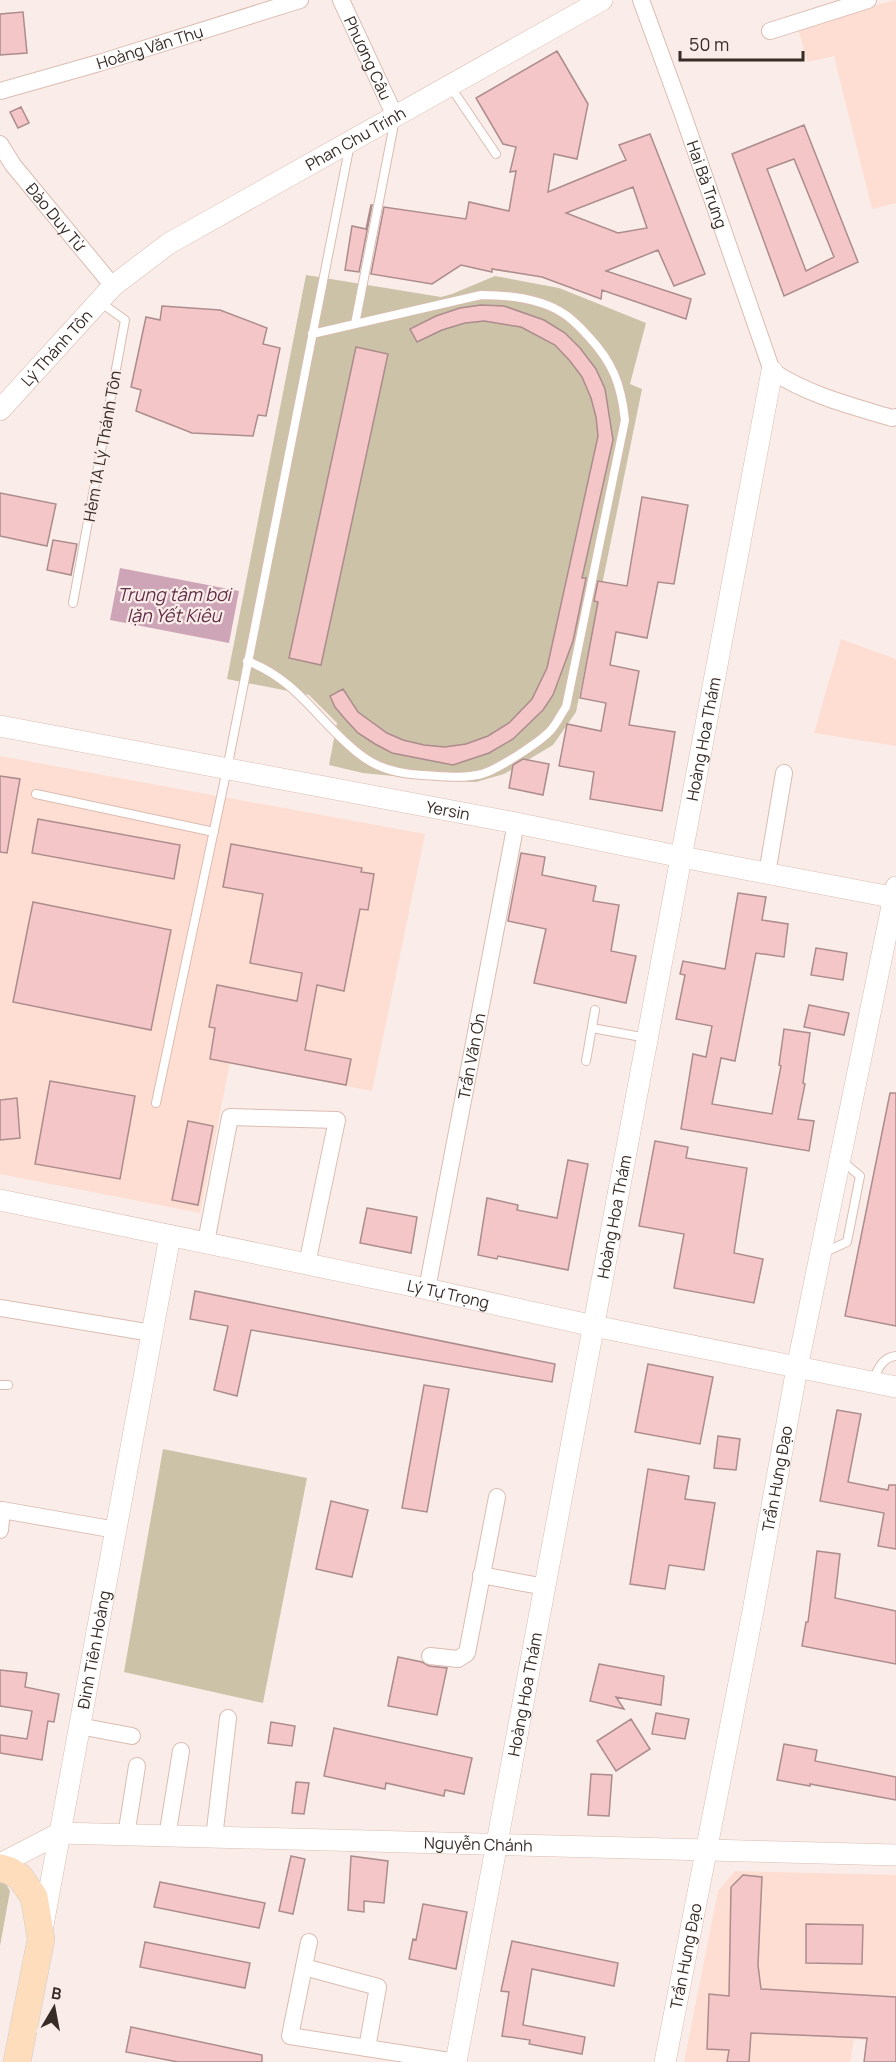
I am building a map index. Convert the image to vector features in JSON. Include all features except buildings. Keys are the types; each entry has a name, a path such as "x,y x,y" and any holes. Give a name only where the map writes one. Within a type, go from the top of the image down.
{"main road":[{"path":"0,1869 10,1871 20,1877 34,1897 41,1939"},
{"name":"Đinh Tiên Hoàng","path":"13,2051 41,1939"}],"street":[{"name":"Hoàng Văn Thụ","path":"0,91 99,63 300,0"},
{"name":"Phương Câu","path":"341,0 395,116"},
{"name":"Phan Chu Trinh","path":"106,294 168,244 602,0"},
{"name":"Hai Bà Trưng","path":"641,0 772,371"},
{"path":"770,31 868,0"},
{"name":"Đào Duy Từ","path":"0,144 106,294"},
{"name":"Lý Thánh Tôn","path":"0,410 106,294"},
{"path":"772,371 787,381 839,402 892,418 896,417"},
{"name":"Hoàng Hoa Thám","path":"456,2062 772,371"},
{"name":"Yersin","path":"0,726 516,823 767,874 895,894"},
{"path":"767,874 784,773"},
{"name":"Trần Văn Ơn","path":"428,1289 516,823"},
{"name":"Trần Hưng Đạo","path":"665,2062 753,1611 797,1368 895,894"},
{"path":"206,1242 230,1117 337,1120 306,1264"},
{"name":"Lý Tự Trọng","path":"0,1200 594,1326 896,1387"},
{"name":"Đinh Tiên Hoàng","path":"41,1939 170,1236"},
{"path":"0,1308 152,1333"},
{"path":"430,1656 458,1659 467,1653 497,1497"},
{"path":"0,1530 2,1510 116,1530"},
{"path":"481,1575 545,1587"},
{"path":"214,1838 228,1718"},
{"path":"80,1726 132,1736"},
{"path":"167,1837 180,1751"},
{"path":"126,1836 137,1766"},
{"path":"0,1864 60,1833"},
{"name":"Nguyễn Chánh","path":"60,1833 896,1855"},
{"path":"309,1942 290,2036 456,2062"},
{"path":"304,1966 378,1987 367,2048"}],"lane":[{"path":"450,85 496,154"},
{"path":"355,324 395,116"},
{"path":"156,1103 227,769 351,141"},
{"name":"Hẻm 1A Lý Thánh Tôn","path":"73,603 125,320 106,294"},
{"path":"247,661 264,667 280,677 347,744 364,758 384,768 413,775 456,777 483,773 534,744 551,730 566,707 625,420 618,381 606,355 579,326 561,312 533,301 504,295 481,295 312,334"},
{"path":"36,794 214,832"},
{"path":"586,1061 595,1010"},
{"path":"592,1028 648,1038"},
{"path":"872,1382 881,1364 891,1356 896,1356"}],"shaded area":[{"path":"896,0 896,203 872,209 834,56 807,62 797,24"},
{"path":"306,275 441,297 495,276 559,288 646,323 630,384 642,389 576,712 553,745 504,774 476,782 442,781 363,773 329,765 337,723 309,695 227,679"},
{"path":"841,639 896,659 896,746 814,733"},
{"path":"0,756 425,834 372,1091 230,1063 200,1213 0,1174"},
{"path":"163,1449 307,1478 263,1703 124,1672"},
{"path":"735,1871 896,1875 896,2044 854,2039 850,2062 684,2062 718,1891"},
{"path":"0,1878 10,1891 0,1946"}],"water":[{"name":"Trung tâm bơi lặn Yết Kiêu","path":"120,568 239,591 229,643 110,620"}]}
